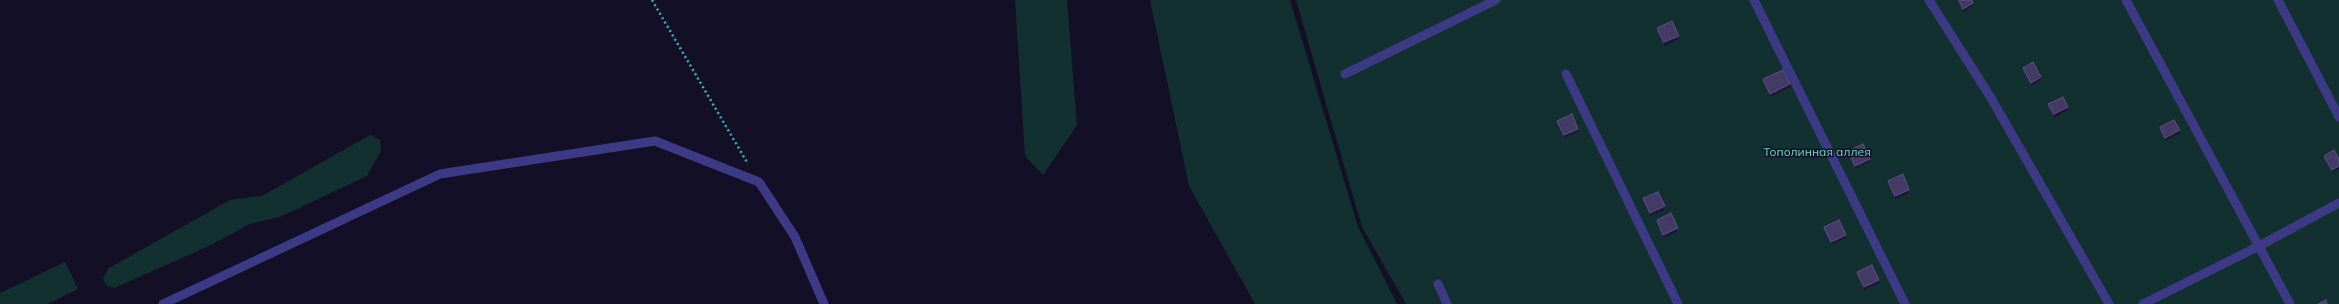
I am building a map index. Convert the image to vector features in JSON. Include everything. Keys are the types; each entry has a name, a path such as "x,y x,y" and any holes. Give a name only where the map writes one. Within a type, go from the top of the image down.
{"lane":[{"path":"1345,74 1496,0"},
{"path":"1754,0 1905,304"},
{"path":"1929,0 1991,98 2109,304"},
{"path":"2126,0 2290,304"},
{"path":"2278,0 2339,117"},
{"path":"1566,74 1678,304"},
{"path":"163,304 440,174 655,142 759,182 795,237 824,304"},
{"path":"2143,304 2259,246 2339,203"},
{"path":"1438,284 1447,304"}],"path":[{"path":"652,0 759,182"}],"green space":[{"path":"1015,0 1067,0 1077,125 1043,175 1025,156"},
{"path":"1150,0 1290,0 1358,227 1397,304 1255,304 1189,186"},
{"name":"Тополинная аллея","path":"1296,0 2339,0 2339,304 1406,304 1362,227"},
{"path":"370,135 380,140 381,151 367,176 282,216 250,224 207,247 114,288 106,285 103,278 109,268 230,200 262,196"},
{"path":"65,262 78,289 48,304 0,304 0,293"}],"building":[{"path":"1959,0 1972,0 1973,3 1963,9"},
{"path":"1672,21 1679,36 1664,42 1657,28"},
{"path":"2033,62 2041,77 2031,83 2023,68"},
{"path":"1783,70 1790,84 1770,94 1763,79"},
{"path":"2063,97 2068,107 2054,114 2048,104"},
{"path":"1572,114 1578,129 1564,135 1557,121"},
{"path":"2174,120 2180,130 2165,138 2160,127"},
{"path":"1863,144 1870,159 1855,166 1848,151"},
{"path":"2334,150 2339,159 2339,166 2332,170 2324,156"},
{"path":"1903,174 1909,190 1895,196 1888,181"},
{"path":"1658,192 1665,206 1650,213 1643,198"},
{"path":"1671,213 1678,228 1663,235 1657,220"},
{"path":"1839,220 1846,235 1831,242 1824,227"},
{"path":"1872,265 1879,280 1864,287 1857,272"},
{"path":"2326,300 2327,304 2318,304"}]}
